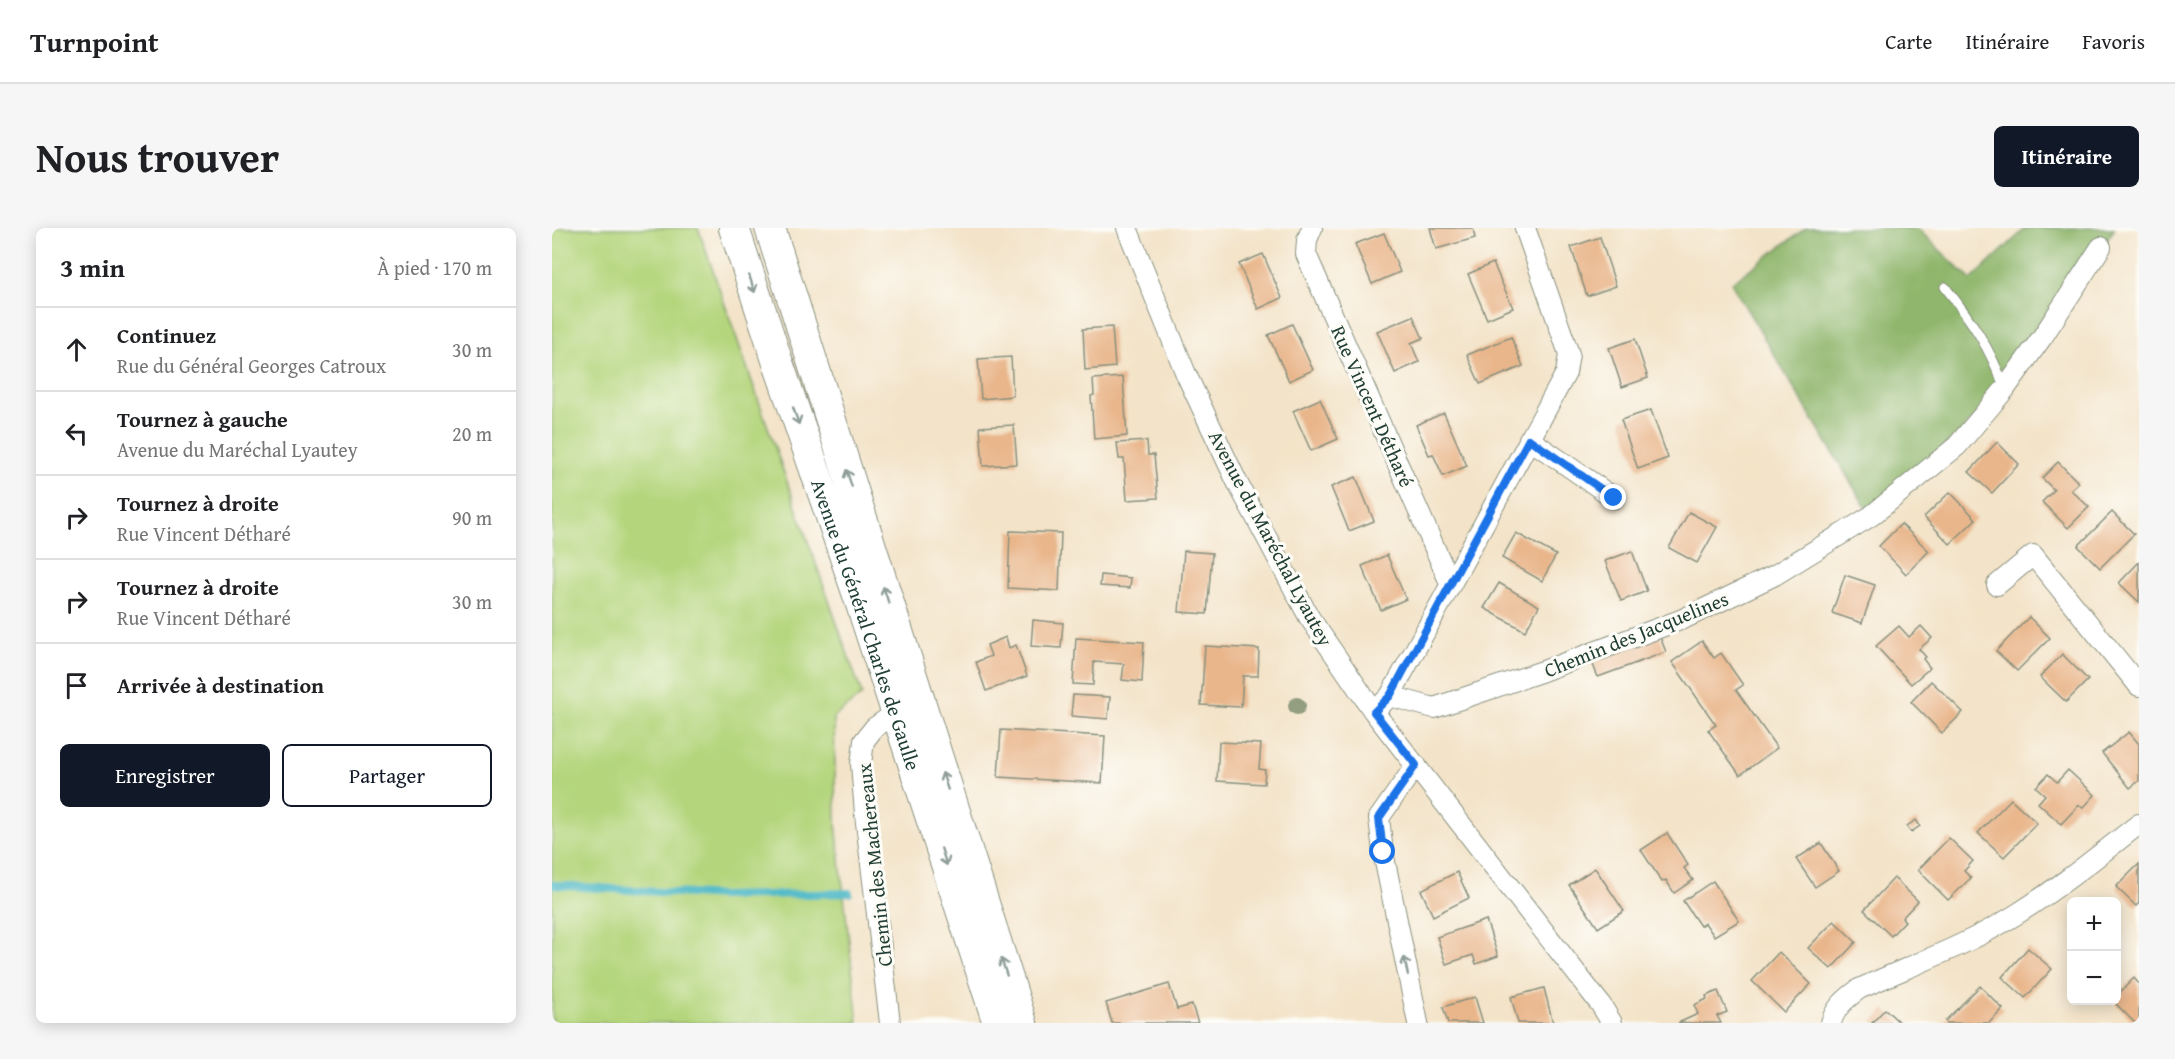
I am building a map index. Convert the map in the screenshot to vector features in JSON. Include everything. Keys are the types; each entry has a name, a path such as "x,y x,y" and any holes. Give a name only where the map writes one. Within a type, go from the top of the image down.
{"main road":[{"name":"Avenue du Général Charles de Gaulle","path":"734,228 1022,1023"},
{"name":"Avenue du Général Charles de Gaulle","path":"770,228 998,1023"}],"street":[{"name":"Avenue du Maréchal Lyautey","path":"1127,228 1186,374 1237,482 1309,617 1374,712 1601,1005 1612,1023"},
{"name":"Rue Vincent Détharé","path":"1312,228 1307,240 1306,254 1450,583"},
{"path":"1374,712 1390,696 1566,373 1569,354 1525,228"},
{"name":"Chemin des Jacquelines","path":"1390,696 1434,708 1543,672 1683,619 1775,574 1880,509 1957,446 2006,389 2101,247"},
{"path":"1529,439 1614,498"},
{"path":"1997,585 2033,555 2139,686"},
{"name":"Chemin des Machereaux","path":"890,1023 861,764 864,741 874,728 908,705"},
{"path":"1416,765 1379,818 1383,852 1418,1023"},
{"path":"1831,1023 1844,1000 1860,989 1992,929 2017,915 2063,883 2139,824"}],"lane":[{"path":"1945,287 1979,332 2006,389"}],"green space":[{"path":"552,228 698,228 862,695 834,717 836,824 858,1023 552,1023"},
{"path":"1806,228 1917,228 1971,280 2026,228 2115,228 2005,389 1871,516 1731,283"}],"building":[{"path":"1430,228 1473,228 1475,238 1436,249"},
{"path":"1384,233 1400,272 1372,284 1355,244"},
{"path":"1600,237 1616,286 1587,296 1571,247"},
{"path":"1263,254 1282,298 1258,309 1239,264"},
{"path":"1493,263 1513,308 1487,319 1468,274"},
{"path":"1413,316 1423,338 1411,343 1419,362 1395,373 1377,331"},
{"path":"1292,324 1313,370 1289,381 1268,335"},
{"path":"1112,327 1115,367 1085,370 1083,329"},
{"path":"1511,337 1523,366 1480,384 1467,355"},
{"path":"1635,339 1648,378 1622,387 1609,348"},
{"path":"1011,357 1013,396 981,399 978,359"},
{"path":"1123,377 1127,436 1094,439 1091,396 1094,395 1093,379"},
{"path":"1320,399 1338,439 1311,451 1293,411"},
{"path":"1651,410 1668,458 1638,469 1621,420"},
{"path":"1444,413 1467,466 1443,476 1433,454 1429,455 1416,425"},
{"path":"1014,425 1017,464 983,466 980,427"},
{"path":"1147,441 1148,455 1154,455 1158,498 1127,500 1124,459 1119,459 1117,443"},
{"path":"1997,442 2019,464 1992,493 1969,472"},
{"path":"2058,462 2079,483 2071,490 2089,507 2068,528 2042,502 2054,490 2042,478"},
{"path":"1356,477 1374,521 1349,531 1331,487"},
{"path":"1950,492 1976,519 1950,544 1924,517"},
{"path":"1689,512 1717,527 1697,563 1669,548"},
{"path":"2112,512 2134,534 2100,568 2078,546"},
{"path":"1901,524 1929,551 1906,574 1879,546"},
{"path":"1010,531 1061,533 1059,591 1008,588"},
{"path":"1516,533 1556,555 1542,581 1502,558"},
{"path":"1184,551 1212,553 1207,614 1179,612"},
{"path":"1632,551 1647,591 1621,601 1605,561"},
{"path":"1387,555 1406,599 1381,610 1362,566"},
{"path":"2139,562 2139,602 2119,583"},
{"path":"1101,575 1131,578 1130,588 1100,586"},
{"path":"1845,575 1875,585 1862,623 1832,613"},
{"path":"1499,583 1539,606 1525,631 1484,608"},
{"path":"2029,617 2050,638 2017,671 1996,651"},
{"path":"1033,620 1063,623 1061,648 1031,646"},
{"path":"1899,626 1909,637 1921,626 1932,638 1919,649 1926,657 1923,659 1930,668 1911,684 1876,646"},
{"path":"1659,634 1666,652 1598,677 1591,660"},
{"path":"1006,637 1009,648 1016,645 1027,676 986,691 976,662 991,656 987,645"},
{"path":"1076,638 1144,642 1142,682 1122,680 1124,664 1094,662 1093,685 1073,684"},
{"path":"1702,641 1714,658 1721,653 1743,685 1736,690 1777,748 1740,775 1708,730 1716,725 1672,662"},
{"path":"1205,646 1259,649 1258,676 1243,676 1241,707 1201,705"},
{"path":"2062,654 2088,680 2066,702 2040,677"},
{"path":"1931,681 1963,712 1942,733 1911,702"},
{"path":"1073,695 1110,697 1108,719 1071,716"},
{"path":"1001,730 1105,736 1102,783 998,777"},
{"path":"2129,732 2139,744 2139,781 2130,788 2102,753"},
{"path":"1219,742 1261,744 1259,769 1265,770 1264,784 1217,781"},
{"path":"2068,770 2095,795 2083,808 2079,805 2061,824 2038,803 2045,795 2036,787 2048,774 2057,782"},
{"path":"2011,799 2037,823 2004,857 1978,833"},
{"path":"1916,820 1920,826 1911,832 1907,826"},
{"path":"1667,833 1688,865 1684,868 1693,880 1674,893 1666,880 1662,882 1641,850"},
{"path":"1949,838 1973,861 1964,871 1971,878 1948,900 1918,870"},
{"path":"1821,843 1839,871 1815,887 1796,859"},
{"path":"2139,864 2139,903 2136,906 2116,887"},
{"path":"1595,868 1624,911 1598,928 1569,885"},
{"path":"1457,872 1469,898 1433,916 1421,890"},
{"path":"1894,878 1918,901 1902,918 1905,921 1891,936 1864,910"},
{"path":"1713,881 1739,921 1714,936 1705,923 1700,926 1683,901"},
{"path":"1486,920 1498,956 1476,964 1473,955 1446,964 1437,937"},
{"path":"1834,921 1856,942 1831,969 1808,948"},
{"path":"2028,948 2052,969 2025,998 2002,977"},
{"path":"1779,952 1811,984 1784,1012 1752,981"},
{"path":"2134,978 2139,984 2139,1023 2135,1023 2117,1005 2121,1005 2121,991"},
{"path":"1169,984 1177,1009 1192,1005 1198,1023 1112,1023 1106,1003"},
{"path":"1980,986 2003,1009 1989,1023 1947,1023 1945,1021"},
{"path":"1544,988 1553,1023 1518,1023 1511,997"},
{"path":"1718,991 1727,1012 1717,1016 1721,1023 1678,1023 1698,1014 1694,1005"},
{"path":"1475,997 1483,1023 1448,1023 1443,1007"},
{"path":"1885,1009 1900,1023 1872,1023"}],"waterway":[{"path":"552,885 722,896 849,893"}],"route":[{"path":"1383,852 1379,818 1416,765 1374,712 1390,696 1529,439 1614,498"}]}
